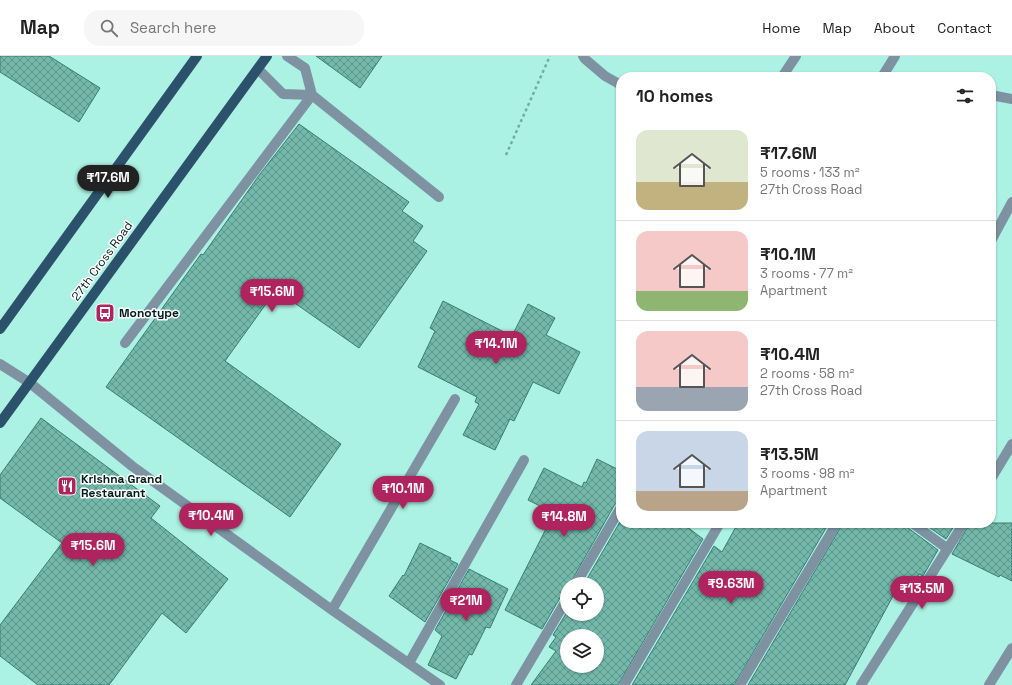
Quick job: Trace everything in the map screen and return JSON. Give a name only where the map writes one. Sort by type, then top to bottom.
[{"type":"main road","points":[[0,329],[197,56]]},
{"type":"main road","name":"27th Cross Road","points":[[0,423],[30,384],[267,56]]},
{"type":"street","points":[[288,56],[305,68],[312,95],[439,198]]},
{"type":"street","points":[[583,56],[605,76],[616,82]]},
{"type":"street","points":[[785,72],[796,56]]},
{"type":"street","points":[[885,72],[894,56]]},
{"type":"street","points":[[258,68],[283,94],[312,95]]},
{"type":"street","points":[[125,343],[312,95]]},
{"type":"street","points":[[996,96],[1012,99]]},
{"type":"street","points":[[996,232],[1012,202]]},
{"type":"street","points":[[0,364],[30,384],[132,466],[332,610],[440,685]]},
{"type":"street","points":[[332,610],[456,399]]},
{"type":"street","points":[[996,471],[1012,444]]},
{"type":"street","points":[[409,663],[524,460]]},
{"type":"street","points":[[580,577],[616,516]]},
{"type":"street","points":[[624,685],[717,528]]},
{"type":"street","points":[[740,685],[834,528]]},
{"type":"street","points":[[919,528],[948,549]]},
{"type":"street","points":[[861,685],[961,528]]},
{"type":"street","points":[[516,685],[560,611]]},
{"type":"street","points":[[989,685],[1012,648]]},
{"type":"path","points":[[506,155],[550,56]]},
{"type":"building","points":[[0,56],[49,56],[100,88],[79,122],[0,72]]},
{"type":"building","points":[[316,56],[382,56],[360,88]]},
{"type":"building","points":[[299,124],[409,202],[402,211],[423,226],[413,241],[427,251],[359,348],[276,290],[225,361],[341,444],[290,517],[106,387],[201,254],[203,255],[260,174]]},
{"type":"building","points":[[443,301],[512,336],[528,304],[555,318],[546,335],[580,352],[559,394],[533,382],[514,421],[510,419],[495,450],[463,435],[479,404],[475,402],[477,397],[418,367],[435,331],[430,328]]},
{"type":"building","points":[[41,418],[160,506],[151,518],[228,579],[186,633],[162,613],[109,685],[38,685],[0,656],[0,625],[62,543],[0,498],[0,475]]},
{"type":"building","points":[[597,459],[616,468],[616,504],[574,577],[560,577],[560,598],[542,629],[505,610],[554,513],[528,500],[544,468],[582,487],[584,482],[586,483]]},
{"type":"building","points":[[996,523],[1012,523],[1012,581],[1000,575],[999,577],[952,554],[967,528],[996,528]]},
{"type":"building","points":[[616,528],[689,528],[703,539],[618,685],[531,685],[556,651],[549,647],[556,637],[553,635],[562,621],[604,621],[604,577],[588,577]]},
{"type":"building","points":[[735,528],[826,528],[734,685],[632,685],[714,546],[722,552]]},
{"type":"building","points":[[840,528],[908,528],[938,550],[923,576],[919,574],[903,602],[893,596],[845,685],[748,685]]},
{"type":"building","points":[[930,528],[953,528],[946,539]]},
{"type":"building","points":[[420,543],[451,558],[450,560],[458,564],[425,622],[389,596],[403,575],[404,576]]},
{"type":"building","points":[[469,569],[508,589],[490,628],[486,627],[472,655],[469,654],[456,679],[428,665],[442,636],[435,630]]},
{"type":"place","name":"Monotype","points":[[105,313]]},
{"type":"place","name":"Krishna Grand Restaurant","points":[[67,486]]}]
